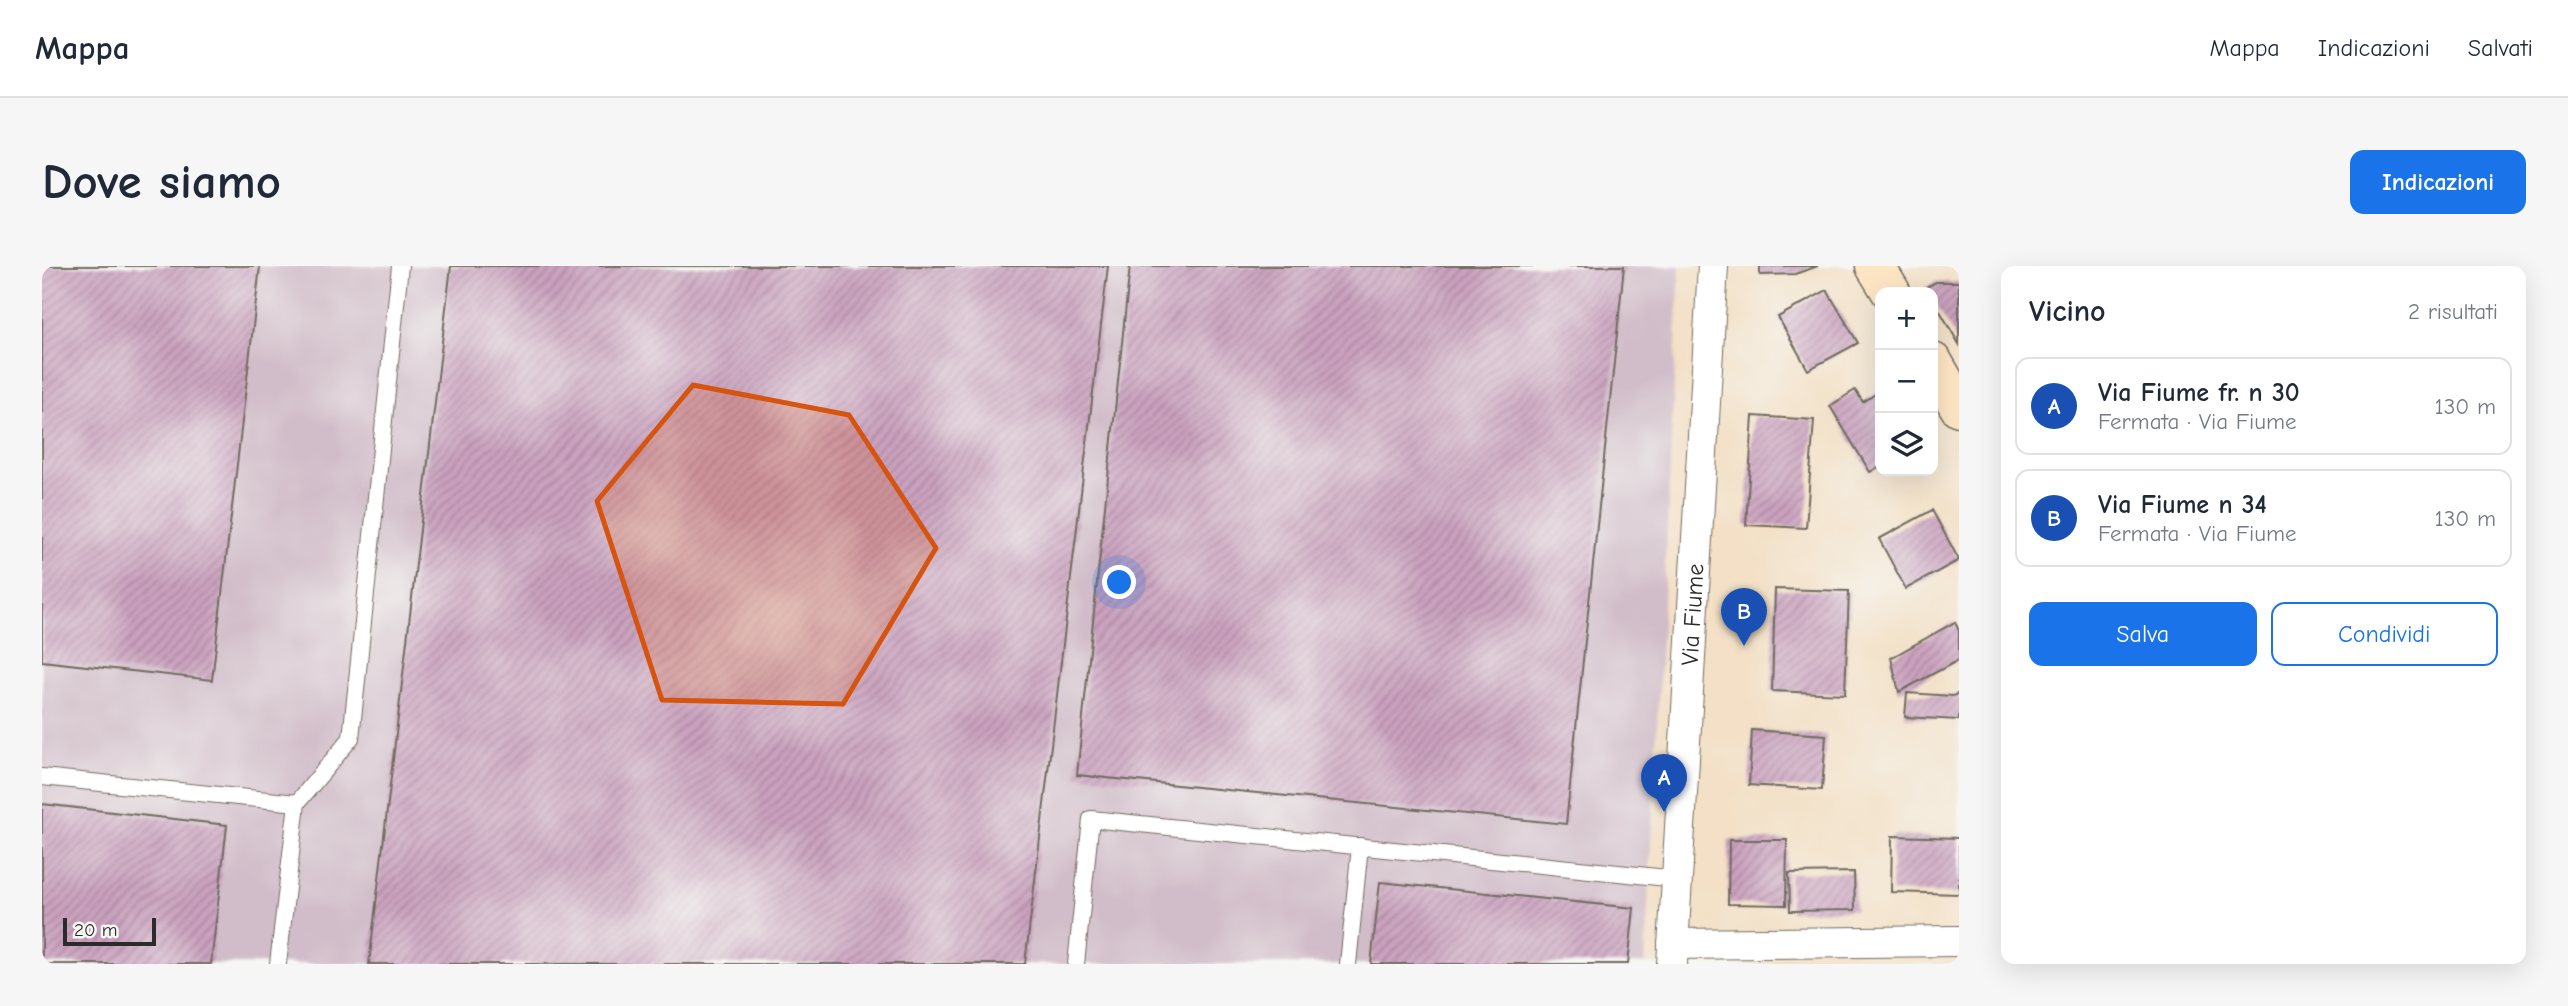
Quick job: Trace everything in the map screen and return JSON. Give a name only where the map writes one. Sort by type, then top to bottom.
[{"type":"street","name":"Via Fiume","points":[[1672,954],[1713,266]]},
{"type":"street","points":[[1875,266],[1888,287]]},
{"type":"street","points":[[1938,371],[1959,407]]},
{"type":"street","points":[[1672,954],[1959,940]]},
{"type":"lane","points":[[278,964],[297,803],[351,737],[400,266]]},
{"type":"lane","points":[[42,777],[297,803]]},
{"type":"lane","points":[[1076,964],[1091,819],[1677,879]]},
{"type":"lane","points":[[1348,964],[1360,846]]},
{"type":"highlighted area","points":[[693,385],[849,415],[936,548],[843,704],[662,700],[597,501]]},
{"type":"shaded area","points":[[42,266],[1680,266],[1645,964],[42,964]]},
{"type":"building","points":[[42,266],[260,266],[212,680],[42,661]]},
{"type":"building","points":[[451,266],[1108,266],[1025,964],[369,964]]},
{"type":"building","points":[[1130,266],[1624,266],[1566,824],[1077,775]]},
{"type":"building","points":[[1760,266],[1818,266],[1795,274],[1760,275]]},
{"type":"building","points":[[1936,282],[1959,282],[1959,344],[1938,308],[1938,287],[1926,287]]},
{"type":"building","points":[[1827,290],[1858,343],[1808,370],[1778,317]]},
{"type":"building","points":[[1855,390],[1863,402],[1875,394],[1875,469],[1870,472],[1830,406]]},
{"type":"building","points":[[1753,416],[1814,420],[1806,528],[1746,525]]},
{"type":"building","points":[[1932,510],[1959,560],[1906,589],[1879,539]]},
{"type":"building","points":[[1775,589],[1849,591],[1845,694],[1772,691]]},
{"type":"building","points":[[1955,622],[1959,631],[1959,660],[1899,692],[1891,658]]},
{"type":"building","points":[[1907,693],[1953,696],[1959,693],[1959,720],[1905,717]]},
{"type":"building","points":[[1752,730],[1826,735],[1822,790],[1749,785]]},
{"type":"building","points":[[42,804],[227,825],[211,964],[42,964]]},
{"type":"building","points":[[1892,836],[1959,838],[1959,894],[1891,892]]},
{"type":"building","points":[[1729,840],[1787,840],[1786,905],[1728,904]]},
{"type":"building","points":[[1854,872],[1855,910],[1790,911],[1789,873]]},
{"type":"building","points":[[1380,882],[1634,908],[1628,964],[1371,964]]},
{"type":"place","name":"Via Fiume n 34","points":[[1744,646]]},
{"type":"place","name":"Via Fiume fr. n 30","points":[[1664,812]]}]
